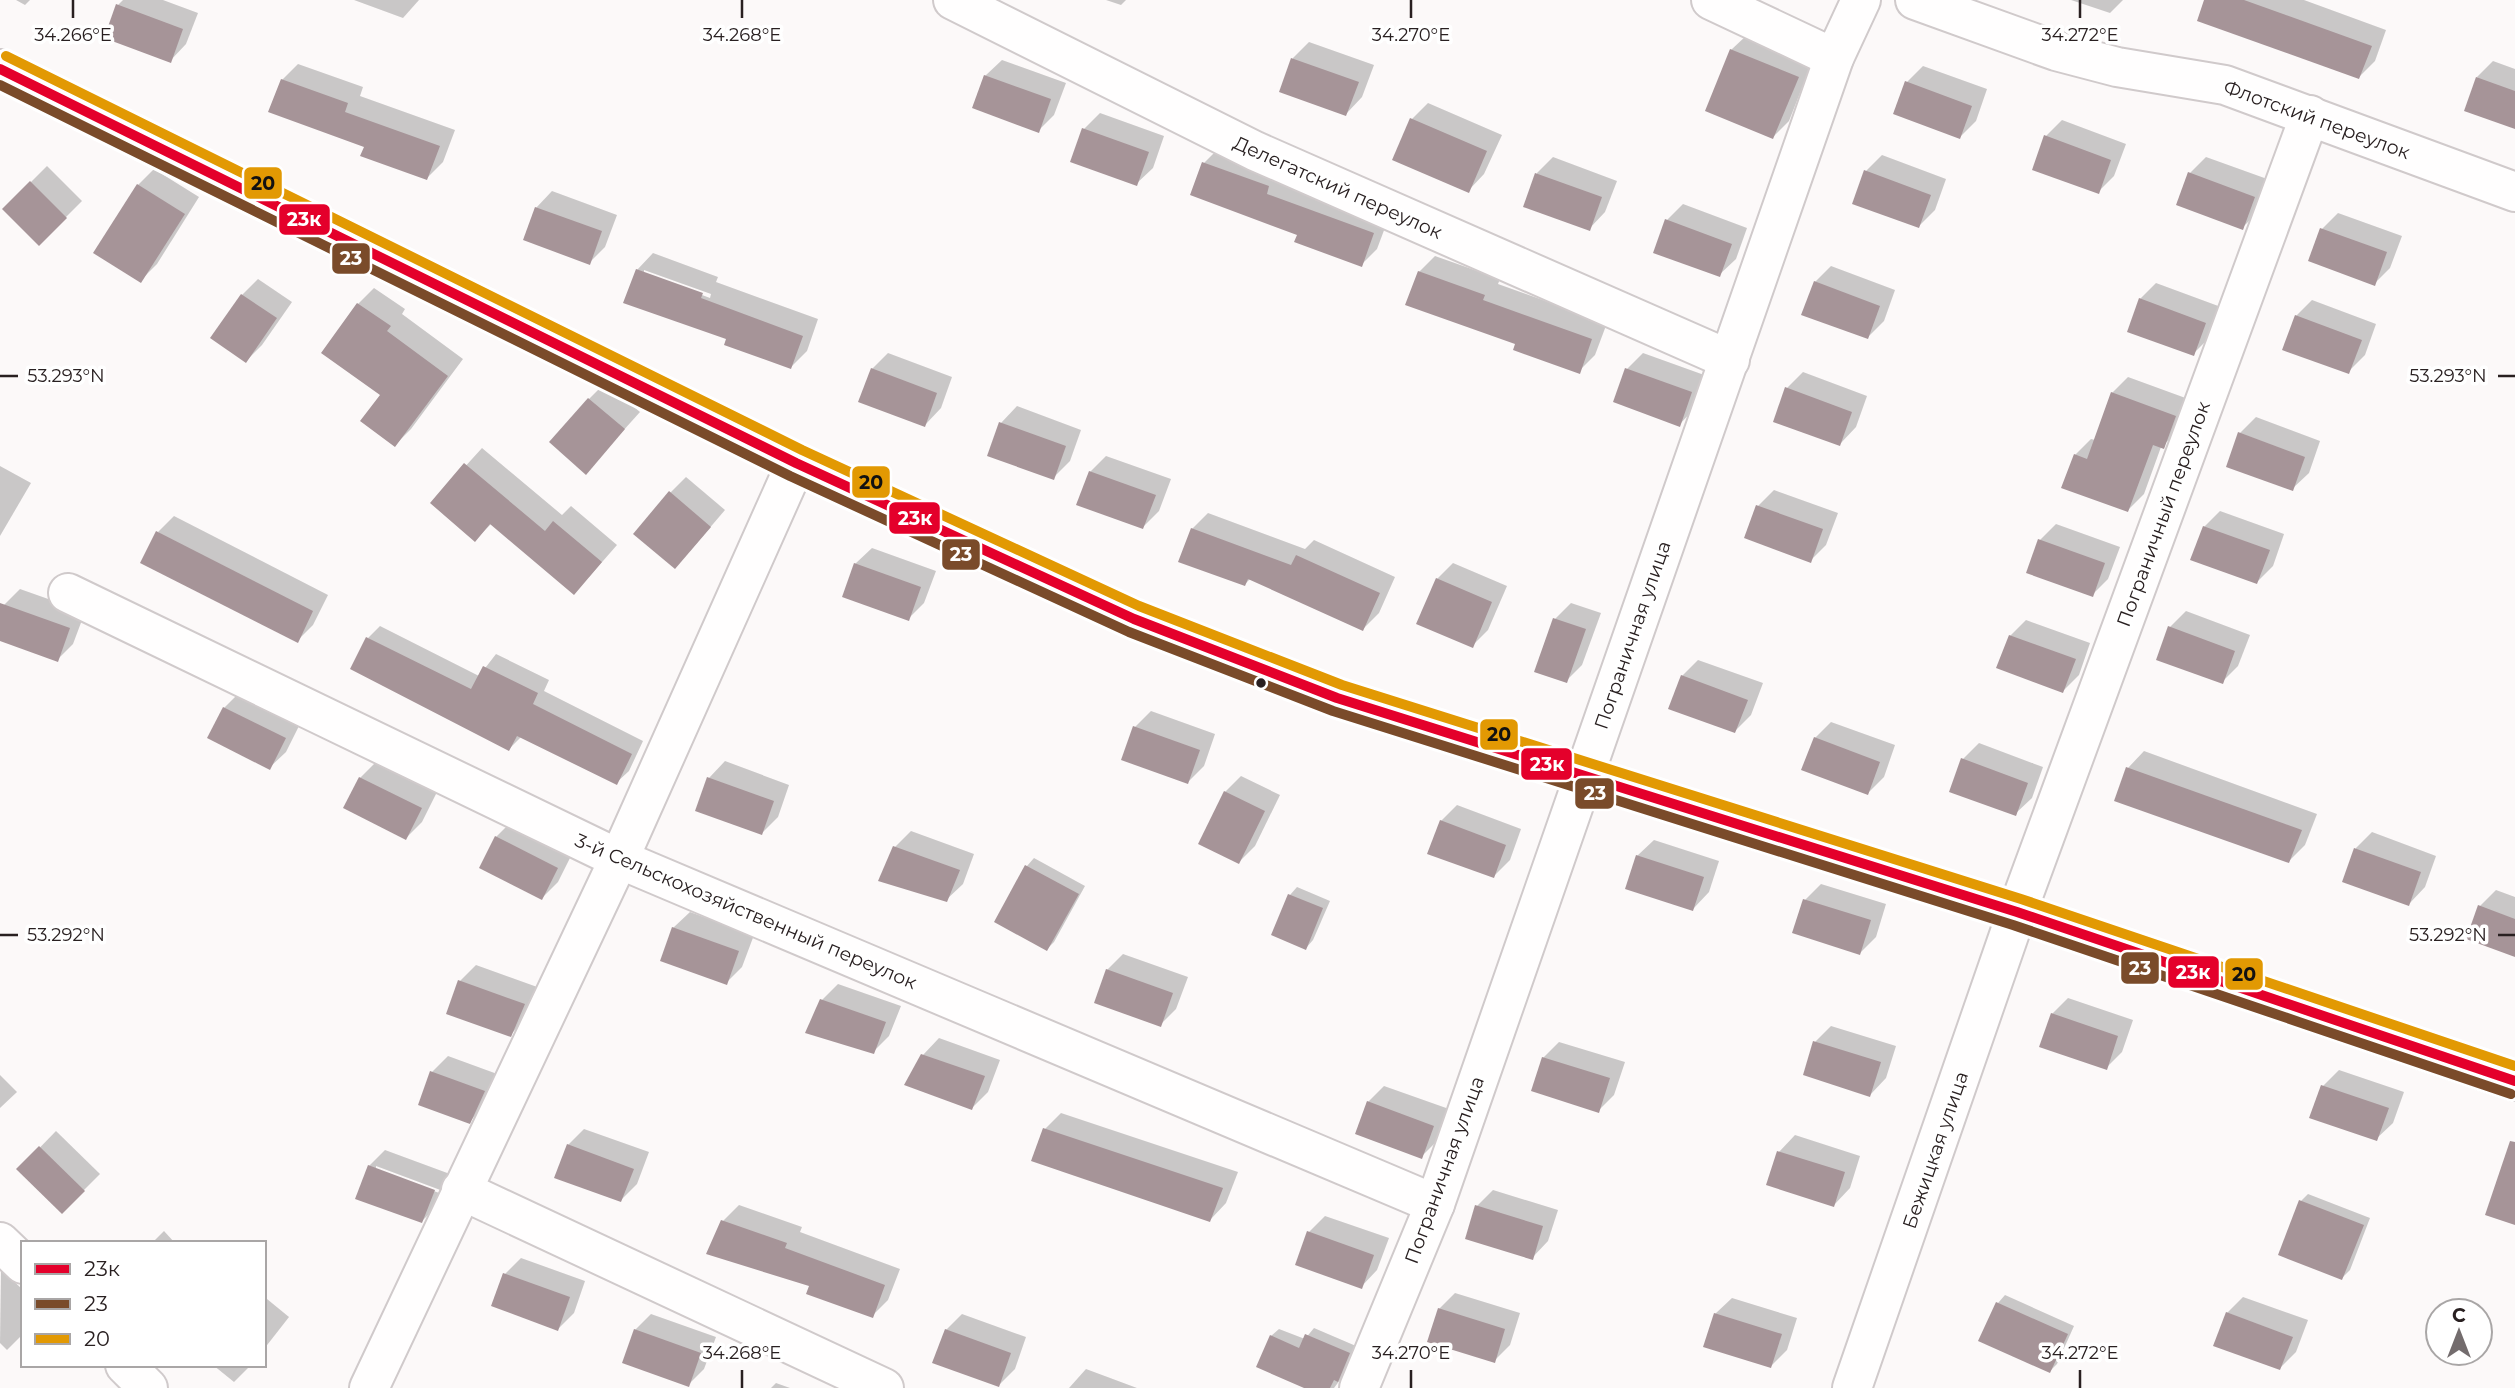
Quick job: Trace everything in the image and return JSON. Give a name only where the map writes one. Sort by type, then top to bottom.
[{"type":"street","name":"Делегатский переулок","points":[[953,0],[1255,151],[1730,360]]},
{"type":"street","points":[[1711,0],[1834,58]]},
{"type":"street","name":"Пограничная улица","points":[[1359,1388],[1435,1204],[1834,58],[1861,0]]},
{"type":"street","name":"Флотский переулок","points":[[1915,0],[2056,51],[2117,67],[2225,85],[2515,191]]},
{"type":"street","points":[[0,69],[796,463],[1133,619],[1337,698],[2017,912],[2515,1081]]},
{"type":"street","name":"Пограничный переулок","points":[[2017,912],[2310,115]]},
{"type":"street","points":[[369,1388],[619,859],[796,463]]},
{"type":"street","name":"3-й Сельскохозяйственный переулок","points":[[68,593],[619,859],[1435,1204]]},
{"type":"street","name":"Бежицкая улица","points":[[1852,1388],[2017,912]]},
{"type":"street","points":[[461,1190],[884,1388]]},
{"type":"street","points":[[0,1242],[21,1262]]},
{"type":"street","points":[[127,1367],[148,1388]]},
{"type":"building","points":[[2204,0],[2244,0],[2372,46],[2359,79],[2197,21]]},
{"type":"building","points":[[116,4],[183,29],[171,63],[104,38]]},
{"type":"building","points":[[1730,49],[1799,77],[1773,139],[1705,111]]},
{"type":"building","points":[[1291,58],[1359,82],[1346,116],[1279,92]]},
{"type":"building","points":[[984,75],[1051,99],[1039,133],[972,108]]},
{"type":"building","points":[[2476,77],[2515,91],[2515,129],[2464,111]]},
{"type":"building","points":[[281,79],[348,103],[345,112],[440,146],[427,180],[360,156],[364,147],[268,112]]},
{"type":"building","points":[[1905,81],[1972,106],[1960,139],[1893,114]]},
{"type":"building","points":[[1410,118],[1487,151],[1469,193],[1392,160]]},
{"type":"building","points":[[1082,128],[1149,152],[1137,186],[1070,162]]},
{"type":"building","points":[[2044,135],[2111,160],[2099,194],[2032,170]]},
{"type":"building","points":[[1202,162],[1269,186],[1267,194],[1374,233],[1362,267],[1294,242],[1297,235],[1190,195]]},
{"type":"building","points":[[1864,170],[1931,195],[1919,228],[1852,204]]},
{"type":"building","points":[[2188,172],[2255,197],[2243,230],[2176,205]]},
{"type":"building","points":[[1535,173],[1602,197],[1590,231],[1523,207]]},
{"type":"building","points":[[30,181],[67,218],[39,246],[2,209]]},
{"type":"building","points":[[137,184],[185,214],[141,283],[93,253]]},
{"type":"building","points":[[535,207],[602,231],[590,265],[523,240]]},
{"type":"building","points":[[1665,219],[1732,244],[1720,277],[1653,253]]},
{"type":"building","points":[[2320,228],[2387,252],[2375,286],[2308,261]]},
{"type":"building","points":[[636,269],[703,293],[701,298],[803,336],[791,369],[724,345],[726,339],[623,303]]},
{"type":"building","points":[[1418,271],[1485,295],[1483,300],[1592,339],[1580,374],[1513,350],[1515,344],[1405,305]]},
{"type":"building","points":[[1814,281],[1880,306],[1868,339],[1801,315]]},
{"type":"building","points":[[241,294],[277,318],[246,363],[210,338]]},
{"type":"building","points":[[2139,298],[2206,323],[2194,356],[2127,332]]},
{"type":"building","points":[[357,303],[391,326],[387,331],[448,376],[395,447],[360,421],[380,395],[321,353]]},
{"type":"building","points":[[2295,315],[2362,340],[2349,374],[2282,350]]},
{"type":"building","points":[[871,368],[937,393],[925,427],[858,402]]},
{"type":"building","points":[[1625,368],[1692,392],[1680,427],[1613,402]]},
{"type":"building","points":[[1785,387],[1852,412],[1840,446],[1773,422]]},
{"type":"building","points":[[2111,392],[2176,416],[2164,449],[2153,445],[2128,512],[2061,488],[2074,454],[2087,459]]},
{"type":"building","points":[[588,398],[625,429],[586,475],[549,442]]},
{"type":"building","points":[[999,422],[1066,446],[1054,480],[987,456]]},
{"type":"building","points":[[2238,432],[2305,457],[2293,491],[2226,467]]},
{"type":"building","points":[[464,463],[545,531],[553,521],[602,562],[574,595],[490,524],[475,542],[430,503]]},
{"type":"building","points":[[1089,471],[1156,495],[1143,529],[1076,505]]},
{"type":"building","points":[[669,491],[711,527],[675,569],[633,534]]},
{"type":"building","points":[[1756,505],[1823,529],[1811,563],[1744,538]]},
{"type":"building","points":[[2203,526],[2270,550],[2257,584],[2190,560]]},
{"type":"building","points":[[1191,528],[1291,565],[1296,555],[1380,593],[1363,631],[1248,579],[1245,586],[1178,562]]},
{"type":"building","points":[[156,531],[313,611],[298,643],[140,563]]},
{"type":"building","points":[[2038,539],[2105,563],[2093,597],[2026,573]]},
{"type":"building","points":[[854,563],[921,587],[909,621],[842,597]]},
{"type":"building","points":[[1436,578],[1492,602],[1473,648],[1416,624]]},
{"type":"building","points":[[0,603],[70,628],[58,662],[0,641]]},
{"type":"building","points":[[1553,618],[1586,629],[1567,683],[1534,672]]},
{"type":"building","points":[[2168,626],[2235,651],[2223,684],[2156,660]]},
{"type":"building","points":[[2009,635],[2076,659],[2063,693],[1996,668]]},
{"type":"building","points":[[366,637],[471,689],[483,666],[538,693],[533,704],[632,754],[617,785],[517,736],[509,751],[350,669]]},
{"type":"building","points":[[1681,675],[1748,700],[1735,733],[1668,709]]},
{"type":"building","points":[[223,707],[286,738],[270,770],[207,738]]},
{"type":"building","points":[[1133,726],[1200,750],[1188,784],[1121,760]]},
{"type":"building","points":[[1814,737],[1880,762],[1868,795],[1801,770]]},
{"type":"building","points":[[1961,758],[2028,783],[2016,816],[1949,792]]},
{"type":"building","points":[[2126,767],[2302,830],[2289,863],[2114,801]]},
{"type":"building","points":[[359,777],[422,808],[406,840],[343,808]]},
{"type":"building","points":[[707,777],[774,801],[762,835],[695,811]]},
{"type":"building","points":[[1224,791],[1265,811],[1239,864],[1198,844]]},
{"type":"building","points":[[1440,820],[1506,845],[1494,878],[1427,854]]},
{"type":"building","points":[[495,836],[558,868],[542,900],[479,868]]},
{"type":"building","points":[[893,846],[960,870],[947,902],[878,881]]},
{"type":"building","points":[[2354,848],[2421,872],[2409,906],[2342,882]]},
{"type":"building","points":[[1636,855],[1704,877],[1693,911],[1625,889]]},
{"type":"building","points":[[1025,865],[1079,894],[1047,951],[994,922]]},
{"type":"building","points":[[1288,894],[1323,908],[1306,950],[1271,935]]},
{"type":"building","points":[[1803,899],[1871,920],[1860,955],[1792,933]]},
{"type":"building","points":[[2478,905],[2515,919],[2515,957],[2466,939]]},
{"type":"building","points":[[672,927],[739,951],[727,985],[660,961]]},
{"type":"building","points":[[1106,969],[1173,993],[1161,1027],[1094,1003]]},
{"type":"building","points":[[458,980],[525,1004],[511,1037],[446,1014]]},
{"type":"building","points":[[820,999],[886,1022],[874,1054],[805,1033]]},
{"type":"building","points":[[2051,1013],[2118,1036],[2107,1070],[2039,1047]]},
{"type":"building","points":[[1813,1041],[1881,1062],[1870,1097],[1803,1075]]},
{"type":"building","points":[[921,1054],[985,1076],[972,1110],[904,1085]]},
{"type":"building","points":[[1542,1057],[1610,1078],[1599,1113],[1531,1091]]},
{"type":"building","points":[[430,1071],[485,1091],[470,1124],[418,1105]]},
{"type":"building","points":[[2321,1085],[2389,1108],[2377,1141],[2309,1118]]},
{"type":"building","points":[[1367,1101],[1434,1126],[1422,1159],[1355,1134]]},
{"type":"building","points":[[1043,1128],[1223,1188],[1210,1222],[1031,1161]]},
{"type":"building","points":[[2510,1141],[2515,1142],[2515,1225],[2485,1215]]},
{"type":"building","points":[[567,1144],[634,1169],[621,1202],[554,1178]]},
{"type":"building","points":[[39,1146],[85,1191],[62,1214],[16,1169]]},
{"type":"building","points":[[1777,1151],[1845,1172],[1834,1207],[1766,1185]]},
{"type":"building","points":[[368,1165],[435,1190],[422,1223],[355,1199]]},
{"type":"building","points":[[2299,1200],[2364,1225],[2342,1280],[2278,1255]]},
{"type":"building","points":[[1475,1205],[1543,1226],[1533,1260],[1465,1239]]},
{"type":"building","points":[[721,1220],[787,1243],[785,1248],[885,1285],[873,1318],[806,1294],[809,1286],[706,1254]]},
{"type":"building","points":[[1307,1231],[1374,1255],[1362,1289],[1295,1265]]},
{"type":"building","points":[[503,1273],[570,1297],[558,1331],[491,1306]]},
{"type":"building","points":[[1996,1302],[2068,1334],[2050,1373],[1978,1341]]},
{"type":"building","points":[[1438,1308],[1505,1329],[1495,1363],[1427,1342]]},
{"type":"building","points":[[2226,1312],[2293,1337],[2280,1370],[2213,1346]]},
{"type":"building","points":[[1714,1313],[1782,1334],[1771,1368],[1703,1347]]},
{"type":"building","points":[[634,1329],[701,1353],[689,1387],[622,1363]]},
{"type":"building","points":[[945,1329],[1011,1353],[999,1387],[932,1363]]},
{"type":"building","points":[[1305,1334],[1350,1353],[1338,1382],[1334,1380],[1330,1388],[1304,1388],[1256,1367],[1270,1335],[1299,1348]]},
{"type":"transit line","name":"20","points":[[6,56],[802,450],[1139,606],[1342,685],[2021,899],[2515,1066]]},
{"type":"transit line","name":"23к","points":[[0,69],[796,463],[1134,619],[1337,698],[2017,912],[2515,1081]]},
{"type":"transit line","name":"23","points":[[0,85],[790,476],[1129,632],[1333,711],[2013,925],[2511,1094]]}]
